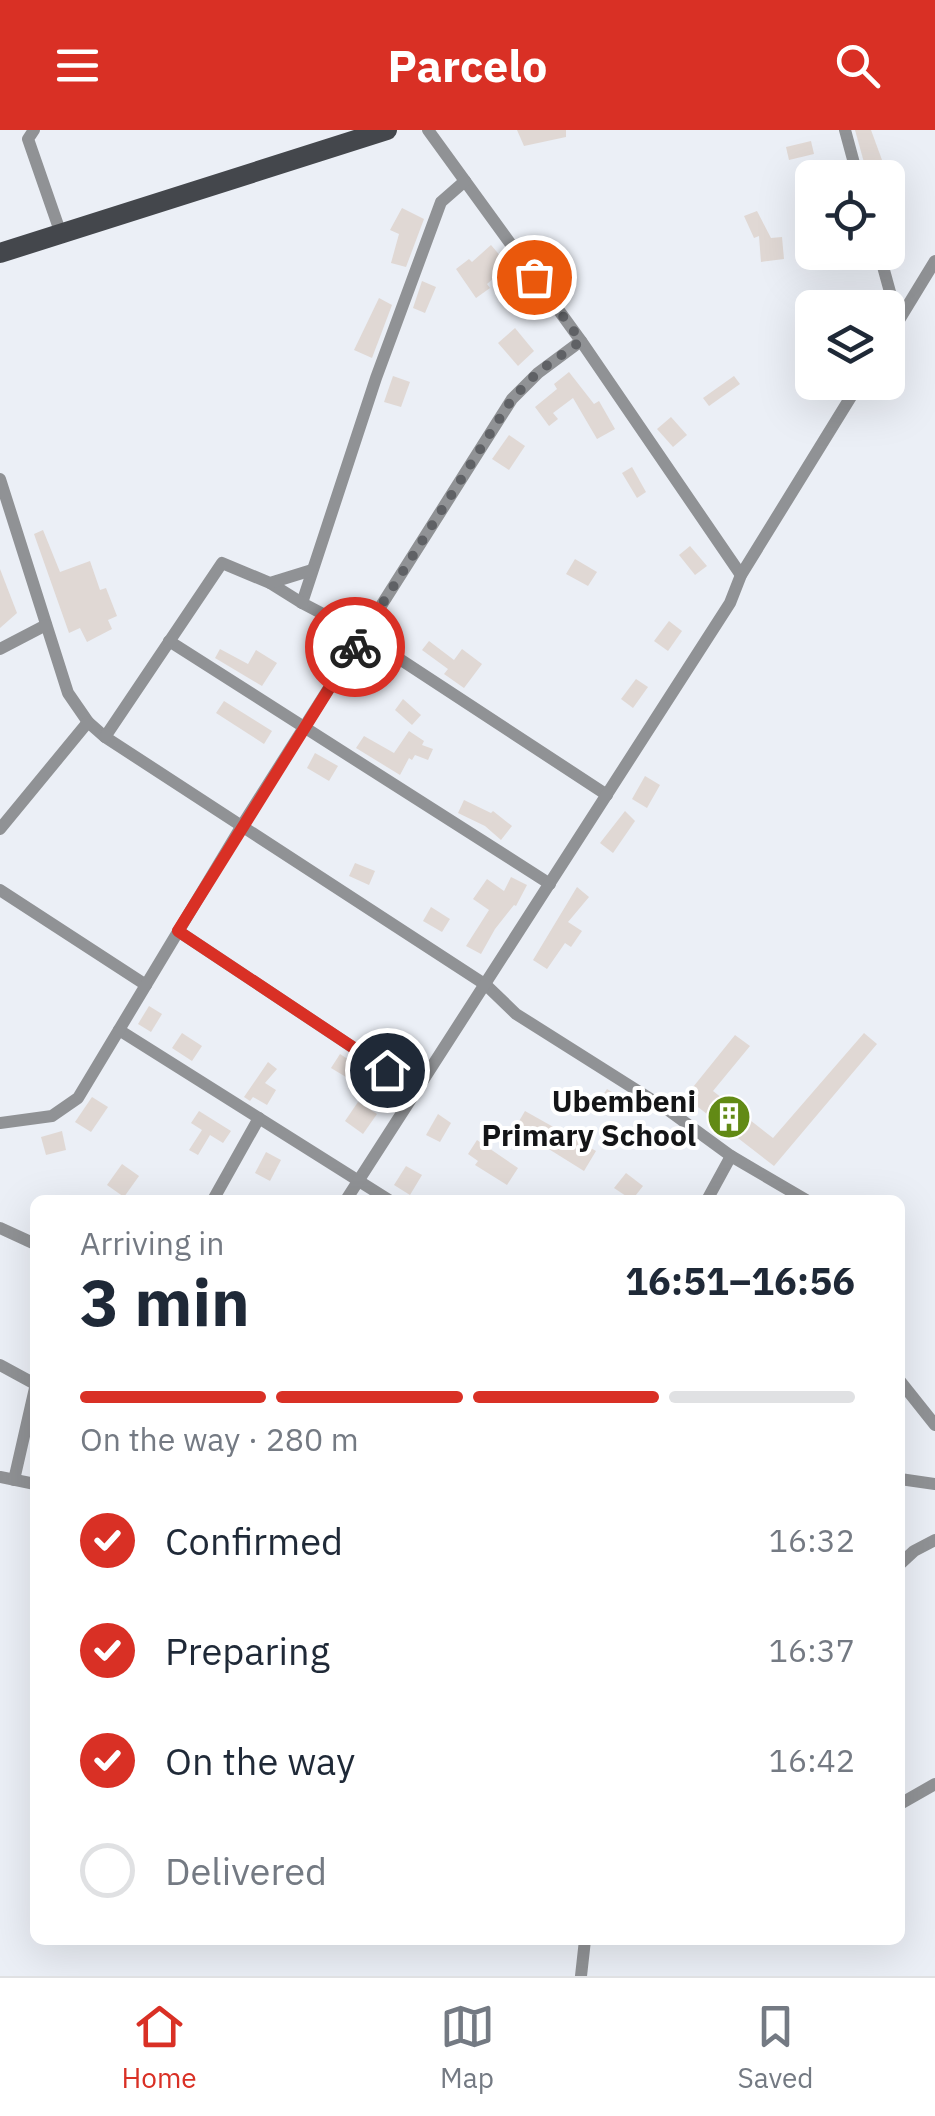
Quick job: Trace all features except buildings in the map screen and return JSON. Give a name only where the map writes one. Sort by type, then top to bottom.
[{"type":"main road","points":[[0,253],[387,130]]},
{"type":"street","points":[[34,130],[28,139],[61,234]]},
{"type":"street","points":[[428,130],[581,341],[741,575]]},
{"type":"street","points":[[844,130],[853,160]]},
{"type":"street","points":[[302,603],[376,378],[441,202],[465,180]]},
{"type":"street","points":[[905,310],[935,261]]},
{"type":"street","points":[[0,1123],[52,1116],[78,1098],[241,826],[512,399],[538,372],[581,341]]},
{"type":"street","points":[[349,1195],[730,603],[741,575],[849,400]]},
{"type":"street","points":[[0,479],[68,693],[104,738],[486,985],[516,1014],[668,1110],[731,1156],[797,1195]]},
{"type":"street","points":[[104,738],[222,563],[270,584],[363,635],[606,795]]},
{"type":"street","points":[[270,584],[312,570]]},
{"type":"street","points":[[0,649],[46,625]]},
{"type":"street","points":[[169,641],[550,884]]},
{"type":"street","points":[[0,829],[88,722]]},
{"type":"street","points":[[0,890],[146,985]]},
{"type":"street","points":[[178,931],[417,1090]]},
{"type":"street","points":[[119,1030],[381,1195]]},
{"type":"street","points":[[216,1195],[258,1118]]},
{"type":"street","points":[[710,1195],[731,1156]]},
{"type":"street","points":[[0,1228],[30,1242]]},
{"type":"street","points":[[0,1365],[30,1383]]},
{"type":"street","points":[[905,1387],[935,1425]]},
{"type":"street","points":[[7,1478],[30,1402]]},
{"type":"street","points":[[905,1480],[935,1484]]},
{"type":"street","points":[[905,1559],[935,1540]]},
{"type":"street","points":[[905,1801],[935,1784]]},
{"type":"street","points":[[580,1976],[584,1945]]},
{"type":"way so far","points":[[355,647],[512,399],[538,372],[581,341],[534,277]]},
{"type":"place","name":"Ubembeni Primary School","points":[[729,1117]]},
{"type":"route","points":[[355,647],[178,931],[387,1070]]}]
